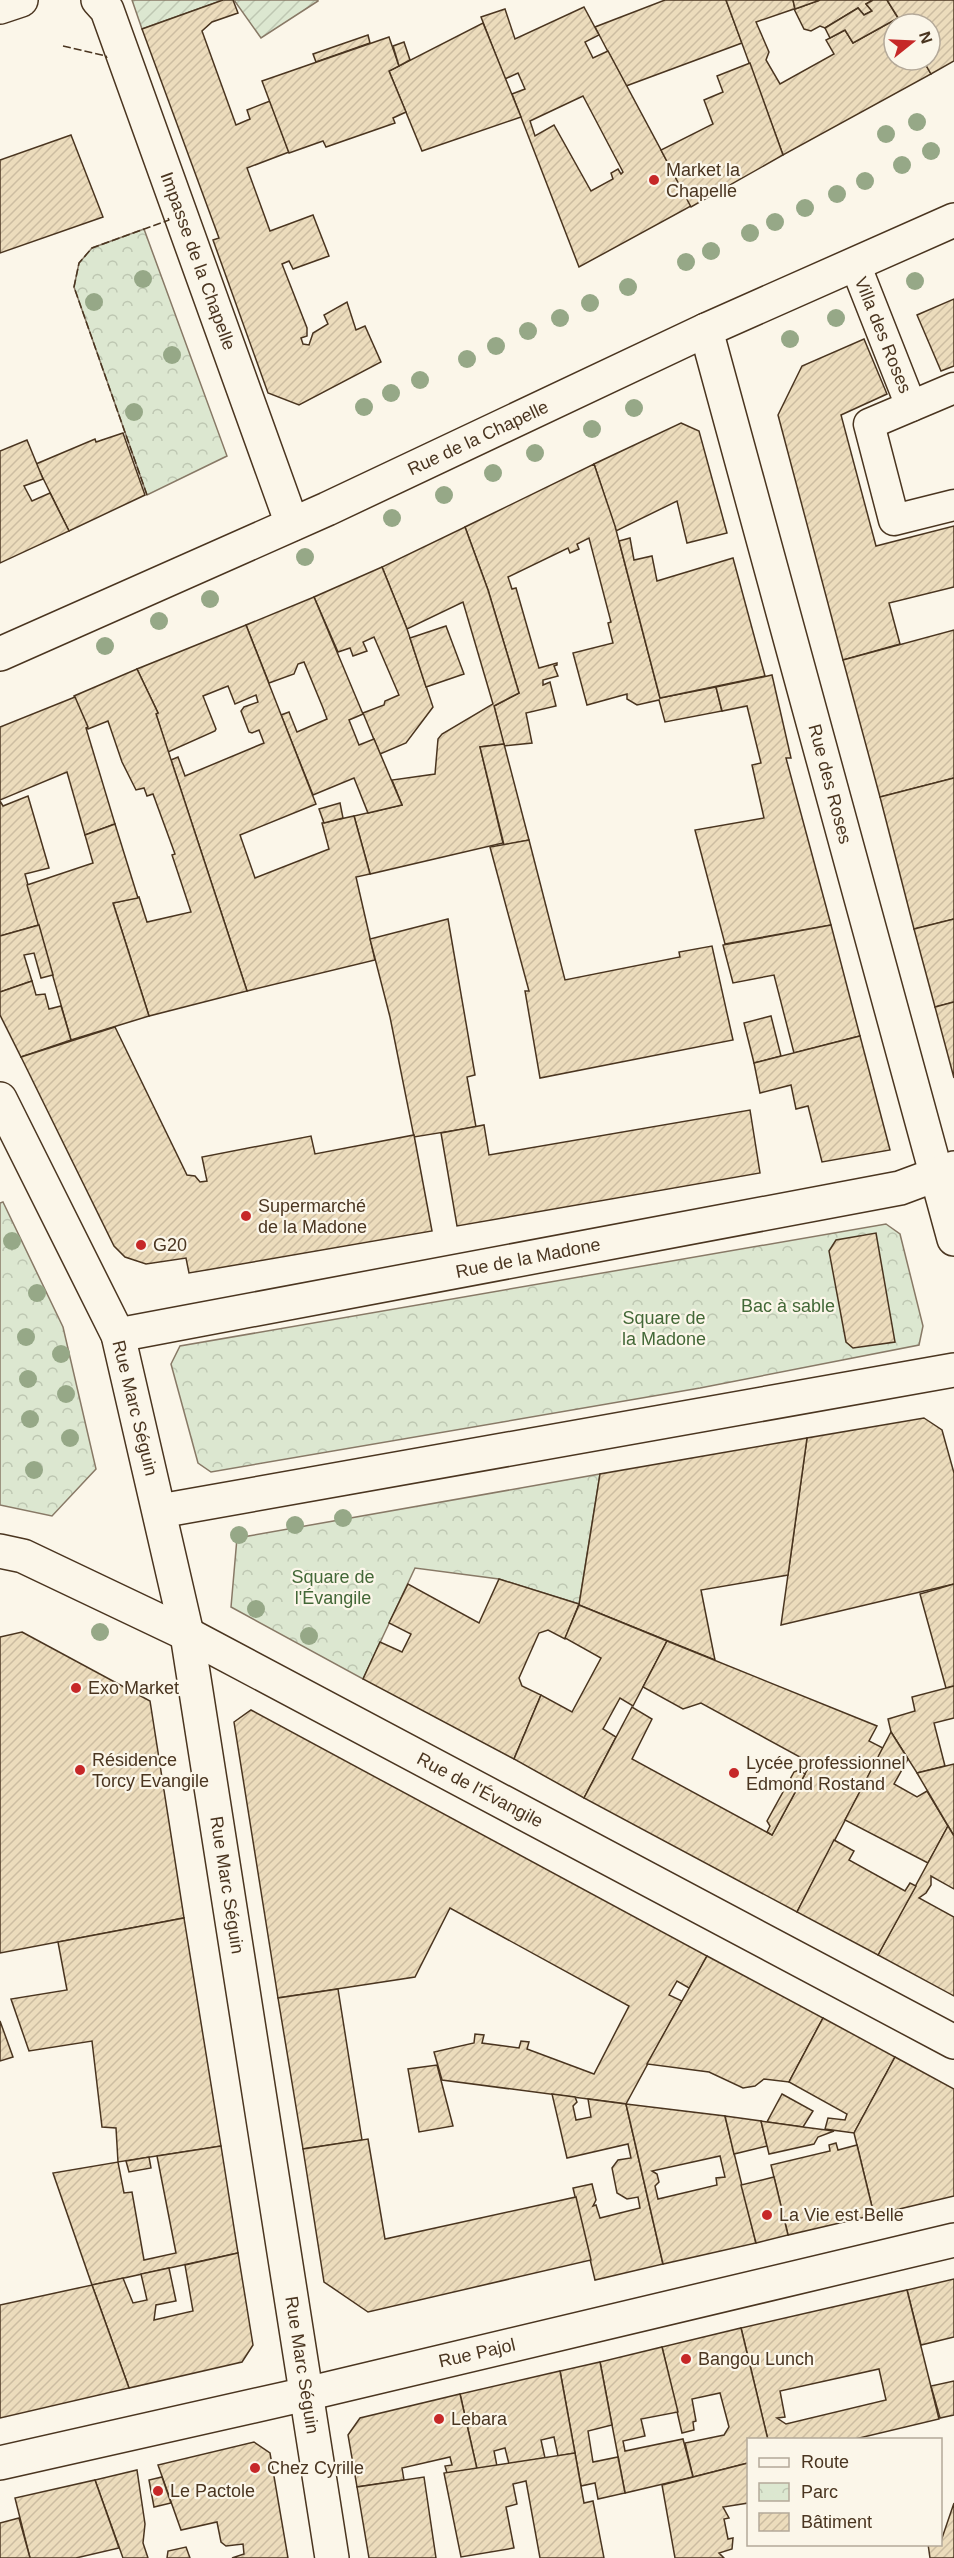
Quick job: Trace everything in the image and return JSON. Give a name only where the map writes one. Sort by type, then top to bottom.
[{"type":"street","points":[[0,7],[21,0]]},
{"type":"street","name":"Impasse de la Chapelle","points":[[98,0],[107,10],[292,524]]},
{"type":"street","name":"Rue de la Chapelle","points":[[0,654],[292,524],[706,330],[954,220]]},
{"type":"street","name":"Villa des Roses","points":[[855,264],[911,406]]},
{"type":"street","name":"Rue des Roses","points":[[706,330],[946,1172],[954,1239]]},
{"type":"street","name":"Villa des Roses","points":[[954,388],[869,424],[894,520],[954,505]]},
{"type":"street","name":"Rue Marc Séguin","points":[[0,1099],[118,1335],[160,1511],[187,1634],[332,2558]]},
{"type":"street","name":"Rue de la Madone","points":[[118,1335],[900,1188],[946,1172]]},
{"type":"street","points":[[160,1511],[954,1370]]},
{"type":"street","name":"Rue de l'Évangile","points":[[0,1551],[23,1556],[187,1634],[954,2042]]},
{"type":"street","name":"Rue Pajol","points":[[0,2463],[306,2394],[954,2240]]},
{"type":"green space","points":[[132,0],[223,0],[142,29]]},
{"type":"green space","points":[[234,0],[318,0],[318,1],[261,38]]},
{"type":"green space","points":[[144,229],[227,456],[147,495],[74,287],[79,263],[92,248]]},
{"type":"green space","points":[[3,1202],[63,1327],[96,1469],[52,1516],[0,1505],[0,1203]]},
{"type":"green space","name":"Square de la Madone","points":[[886,1224],[900,1234],[923,1326],[919,1345],[700,1388],[211,1472],[198,1463],[171,1364],[180,1346]]},
{"type":"green space","name":"Square de l'Évangile","points":[[600,1474],[579,1604],[499,1579],[415,1568],[363,1679],[231,1607],[237,1538]]},
{"type":"building","points":[[223,0],[233,0],[238,13],[212,22],[202,31],[236,125],[250,119],[247,110],[270,101],[289,152],[247,168],[270,231],[313,215],[329,256],[293,269],[289,261],[282,264],[307,328],[307,336],[301,338],[303,344],[309,345],[313,333],[328,324],[324,315],[347,302],[356,330],[365,326],[381,362],[299,405],[268,393],[213,240],[219,238],[142,29]]},
{"type":"building","points":[[665,0],[726,0],[742,43],[626,86],[595,27]]},
{"type":"building","points":[[726,0],[793,0],[795,9],[820,0],[873,0],[866,4],[872,11],[864,15],[858,8],[825,28],[820,26],[811,31],[804,29],[794,9],[756,22],[769,52],[766,60],[780,84],[834,54],[826,40],[845,30],[853,43],[882,27],[882,72],[930,72],[931,74],[783,155]]},
{"type":"building","points":[[793,0],[820,0],[795,9]]},
{"type":"building","points":[[873,0],[887,0],[894,12],[882,12],[882,27],[853,43],[845,30],[830,38],[825,28],[858,8],[864,15],[872,11],[866,4]]},
{"type":"building","points":[[887,0],[954,0],[954,61],[942,68],[942,12],[894,12]]},
{"type":"building","points":[[584,7],[599,35],[585,42],[593,58],[608,51],[691,206],[579,267],[512,94],[525,89],[518,73],[505,79],[481,17],[505,9],[515,39]],"holes":[[[583,96],[623,172],[621,174],[618,169],[611,173],[613,179],[591,191],[554,125],[535,136],[530,121]]]},
{"type":"building","points":[[483,23],[521,117],[422,151],[389,71]]},
{"type":"building","points":[[368,35],[370,43],[316,62],[313,54]]},
{"type":"building","points":[[389,37],[399,66],[389,71],[406,112],[393,118],[395,123],[326,147],[323,141],[289,153],[262,81]]},
{"type":"building","points":[[404,42],[410,60],[399,66],[393,46]]},
{"type":"building","points":[[750,63],[783,155],[691,207],[661,150],[713,124],[704,100],[723,92],[717,76]]},
{"type":"building","points":[[71,135],[103,217],[0,253],[0,160]]},
{"type":"building","points":[[954,299],[954,366],[941,371],[917,315]]},
{"type":"building","points":[[864,339],[887,394],[841,415],[876,546],[954,526],[954,587],[889,603],[900,644],[843,660],[778,415],[802,366]]},
{"type":"building","points":[[681,423],[699,431],[727,533],[687,543],[677,501],[616,531],[594,464]]},
{"type":"building","points":[[123,433],[145,495],[69,531],[36,464],[95,439],[96,442]]},
{"type":"building","points":[[27,440],[43,479],[24,486],[32,501],[50,493],[69,531],[0,563],[0,451]]},
{"type":"building","points":[[594,464],[615,526],[660,698],[716,687],[722,711],[665,722],[659,700],[637,705],[627,699],[627,694],[587,705],[573,653],[613,643],[608,623],[611,622],[589,538],[577,544],[579,549],[570,553],[568,548],[508,577],[512,589],[516,588],[539,668],[557,663],[554,666],[558,676],[543,680],[543,685],[550,682],[556,706],[526,713],[532,743],[504,746],[494,706],[519,693],[488,590],[465,527]]},
{"type":"building","points":[[465,527],[488,590],[519,693],[494,706],[504,744],[480,747],[503,843],[370,874],[354,816],[402,805],[392,780],[435,774],[438,739],[442,734],[493,704],[463,602],[407,629],[382,567]]},
{"type":"building","points":[[630,538],[634,560],[652,556],[657,581],[733,558],[765,676],[660,698],[619,541]]},
{"type":"building","points":[[382,567],[407,629],[433,707],[406,743],[380,754],[363,713],[384,705],[385,701],[399,695],[374,637],[363,642],[367,651],[353,656],[350,648],[338,652],[314,597]]},
{"type":"building","points":[[314,597],[363,714],[349,720],[359,745],[374,739],[402,805],[368,813],[354,778],[313,795],[281,715],[289,712],[297,732],[327,719],[323,708],[304,662],[298,664],[294,674],[269,683],[246,625]]},
{"type":"building","points":[[246,625],[316,804],[240,835],[255,878],[329,849],[322,823],[354,816],[370,874],[356,877],[375,960],[247,991],[171,760],[178,757],[185,776],[264,743],[259,730],[249,732],[241,711],[244,707],[258,702],[256,695],[235,704],[228,686],[203,696],[215,731],[168,752],[156,714],[158,713],[137,669]]},
{"type":"building","points":[[446,626],[464,674],[426,687],[410,638]]},
{"type":"building","points":[[954,630],[954,778],[880,797],[843,660]]},
{"type":"building","points":[[137,669],[158,713],[156,714],[247,991],[149,1016],[113,903],[139,897],[147,922],[191,912],[172,855],[175,854],[153,794],[147,796],[144,788],[136,790],[122,762],[108,721],[88,729],[74,696]]},
{"type":"building","points":[[772,675],[791,758],[786,758],[831,925],[725,944],[695,830],[764,818],[752,765],[761,763],[747,706],[722,711],[716,687]]},
{"type":"building","points":[[75,697],[88,727],[86,728],[115,824],[85,835],[67,772],[0,800],[0,727]]},
{"type":"building","points":[[504,744],[529,840],[504,845],[480,747]]},
{"type":"building","points":[[954,778],[954,919],[914,929],[880,797]]},
{"type":"building","points":[[28,796],[49,868],[25,874],[39,925],[0,936],[0,801],[3,806]]},
{"type":"building","points":[[340,803],[343,818],[324,823],[319,809]]},
{"type":"building","points":[[115,824],[138,898],[113,903],[149,1016],[71,1040],[27,885],[93,863],[85,835]]},
{"type":"building","points":[[529,840],[565,980],[680,957],[679,952],[712,946],[733,1040],[540,1078],[525,991],[529,991],[490,847]]},
{"type":"building","points":[[448,919],[475,1075],[467,1077],[476,1127],[414,1137],[390,1017],[370,939]]},
{"type":"building","points":[[954,919],[954,1002],[935,1007],[914,929]]},
{"type":"building","points":[[39,925],[53,975],[41,978],[34,953],[24,955],[32,981],[0,992],[0,936]]},
{"type":"building","points":[[831,925],[860,1036],[794,1053],[774,975],[733,983],[723,945]]},
{"type":"building","points":[[32,981],[36,995],[45,994],[49,1009],[61,1006],[71,1040],[21,1057],[0,1015],[0,992]]},
{"type":"building","points":[[954,1002],[954,1078],[935,1007]]},
{"type":"building","points":[[771,1016],[781,1056],[754,1063],[744,1023]]},
{"type":"building","points":[[115,1027],[187,1175],[195,1176],[200,1182],[207,1181],[202,1157],[311,1136],[315,1154],[414,1135],[432,1231],[189,1273],[186,1258],[146,1264],[125,1257],[114,1246],[21,1057]]},
{"type":"building","points":[[860,1036],[890,1150],[822,1162],[808,1106],[796,1109],[791,1085],[760,1093],[754,1063]]},
{"type":"building","points":[[750,1110],[760,1173],[457,1226],[441,1133],[484,1125],[489,1155]]},
{"type":"building","points":[[876,1233],[895,1342],[853,1348],[846,1342],[829,1251],[836,1240]]},
{"type":"building","points":[[924,1418],[942,1430],[954,1473],[954,1584],[781,1625],[807,1438]]},
{"type":"building","points":[[807,1438],[788,1575],[701,1590],[715,1660],[579,1605],[600,1474]]},
{"type":"building","points":[[499,1579],[579,1604],[565,1639],[548,1630],[539,1633],[519,1678],[522,1686],[541,1695],[514,1759],[363,1679],[380,1642],[402,1652],[411,1634],[389,1623],[408,1584],[479,1623]]},
{"type":"building","points":[[954,1584],[954,1686],[946,1688],[920,1594]]},
{"type":"building","points":[[579,1605],[667,1641],[633,1706],[620,1698],[603,1729],[616,1737],[584,1798],[514,1759],[541,1695],[572,1712],[601,1658],[565,1638]]},
{"type":"building","name":"Résidence Torcy Evangile","points":[[22,1632],[150,1701],[184,1918],[0,1953],[0,1637]]},
{"type":"building","name":"Lycée professionnel Edmond Rostand","points":[[667,1641],[877,1726],[869,1741],[883,1748],[797,1912],[584,1798],[632,1707],[652,1719],[632,1759],[772,1835],[811,1763],[701,1703],[683,1709],[643,1687]]},
{"type":"building","points":[[954,1686],[954,1718],[934,1723],[945,1766],[917,1773],[891,1732],[888,1719],[915,1711],[912,1697]]},
{"type":"building","points":[[251,1710],[707,1956],[689,1988],[677,1981],[669,1995],[682,2001],[626,2104],[442,2080],[434,2052],[474,2043],[475,2034],[484,2035],[482,2043],[519,2048],[521,2041],[529,2042],[527,2049],[594,2074],[629,2006],[450,1908],[415,1977],[278,1998],[234,1722]]},
{"type":"building","points":[[891,1732],[908,1759],[894,1784],[917,1797],[927,1791],[948,1826],[928,1863],[845,1820]]},
{"type":"building","points":[[954,1764],[954,1836],[917,1773]]},
{"type":"building","points":[[799,1770],[805,1774],[772,1835],[767,1832],[770,1826],[767,1821],[794,1772]]},
{"type":"building","points":[[948,1826],[954,1836],[954,1889],[931,1876],[931,1885],[919,1898],[954,1917],[954,1996],[878,1955]]},
{"type":"building","points":[[834,1840],[854,1851],[849,1860],[905,1891],[910,1883],[916,1886],[878,1955],[797,1912]]},
{"type":"building","points":[[184,1918],[221,2146],[118,2162],[116,2128],[102,2127],[92,2041],[29,2051],[11,1999],[67,1990],[58,1942]]},
{"type":"building","points":[[707,1956],[823,2018],[789,2082],[764,2079],[755,2086],[743,2088],[709,2072],[647,2064]]},
{"type":"building","points":[[338,1989],[362,2140],[303,2149],[278,1998]]},
{"type":"building","points":[[823,2018],[895,2057],[854,2133],[825,2129],[828,2118],[845,2120],[847,2114],[789,2082]]},
{"type":"building","points":[[0,2021],[13,2057],[0,2061]]},
{"type":"building","points":[[895,2057],[954,2089],[954,2196],[874,2215],[854,2133]]},
{"type":"building","points":[[437,2065],[453,2126],[419,2132],[408,2069]]},
{"type":"building","points":[[552,2094],[575,2097],[577,2102],[573,2106],[576,2120],[591,2117],[588,2099],[626,2104],[663,2264],[595,2280],[573,2188],[592,2184],[596,2200],[593,2206],[596,2205],[600,2218],[640,2208],[638,2197],[627,2199],[617,2193],[612,2168],[618,2160],[631,2158],[628,2144],[567,2158]]},
{"type":"building","points":[[782,2094],[813,2111],[803,2127],[767,2122]]},
{"type":"building","points":[[626,2104],[725,2116],[756,2243],[663,2264]],"holes":[[[720,2156],[725,2177],[716,2178],[717,2185],[658,2199],[655,2186],[659,2182],[657,2174],[652,2171]]]},
{"type":"building","points":[[725,2116],[761,2121],[767,2146],[734,2154]]},
{"type":"building","points":[[761,2121],[834,2131],[818,2137],[814,2144],[769,2154]]},
{"type":"building","points":[[368,2139],[385,2239],[576,2197],[591,2260],[368,2312],[324,2282],[303,2149]]},
{"type":"building","points":[[836,2143],[838,2150],[857,2145],[874,2215],[788,2235],[771,2165],[830,2151],[829,2145]]},
{"type":"building","points":[[221,2146],[238,2253],[92,2285],[53,2173],[118,2162],[124,2193],[132,2192],[144,2260],[176,2253],[157,2156]]},
{"type":"building","points":[[149,2157],[151,2168],[129,2172],[126,2161]]},
{"type":"building","points":[[774,2177],[788,2235],[756,2243],[741,2185]]},
{"type":"building","points":[[238,2253],[253,2345],[242,2362],[129,2388],[92,2285],[123,2278],[133,2303],[147,2300],[141,2274],[169,2268],[176,2301],[156,2305],[154,2320],[193,2311],[185,2265]]},
{"type":"building","points":[[954,2279],[954,2337],[921,2345],[907,2290]]},
{"type":"building","points":[[92,2285],[129,2388],[0,2418],[0,2305]]},
{"type":"building","points":[[907,2290],[939,2419],[859,2438],[768,2438],[741,2328]],"holes":[[[879,2369],[886,2400],[786,2424],[777,2418],[785,2417],[780,2391]]]},
{"type":"building","points":[[741,2328],[768,2438],[747,2438],[747,2463],[693,2477],[685,2443],[724,2435],[729,2427],[720,2393],[692,2399],[696,2421],[693,2422],[694,2430],[682,2433],[662,2347]]},
{"type":"building","points":[[662,2347],[678,2412],[641,2419],[645,2436],[623,2441],[625,2451],[683,2439],[693,2477],[625,2493],[600,2362]]},
{"type":"building","points":[[600,2362],[612,2425],[588,2431],[593,2462],[618,2457],[625,2493],[598,2499],[595,2483],[581,2486],[560,2371]]},
{"type":"building","points":[[560,2371],[575,2453],[558,2456],[554,2437],[541,2440],[545,2458],[509,2464],[505,2448],[494,2451],[497,2466],[477,2469],[460,2394]]},
{"type":"building","points":[[954,2381],[954,2415],[940,2418],[931,2386]]},
{"type":"building","points":[[460,2394],[477,2469],[447,2473],[445,2466],[452,2465],[450,2457],[402,2468],[404,2480],[357,2487],[348,2435],[360,2418]]},
{"type":"building","points":[[254,2442],[270,2453],[288,2558],[232,2558],[244,2554],[243,2544],[226,2546],[221,2542],[217,2522],[181,2530],[158,2465]]},
{"type":"building","points":[[575,2453],[584,2503],[593,2501],[604,2558],[540,2558],[526,2481],[513,2484],[517,2504],[506,2507],[514,2548],[461,2557],[444,2473]]},
{"type":"building","points":[[747,2463],[747,2503],[723,2507],[729,2518],[724,2519],[728,2539],[733,2538],[732,2549],[719,2553],[724,2558],[675,2558],[662,2485]]},
{"type":"building","points":[[137,2470],[145,2524],[143,2543],[148,2558],[123,2558],[95,2480]]},
{"type":"building","points":[[162,2477],[171,2503],[154,2507],[149,2480]]},
{"type":"building","points":[[424,2477],[436,2558],[369,2558],[357,2487]]},
{"type":"building","points":[[95,2480],[119,2548],[76,2558],[30,2558],[15,2498]]},
{"type":"building","points":[[954,2503],[954,2558],[930,2558],[928,2546],[942,2546],[942,2538]]},
{"type":"building","points":[[19,2518],[30,2558],[0,2558],[0,2523]]},
{"type":"building","points":[[186,2547],[190,2558],[167,2558],[168,2551]]},
{"type":"fence","points":[[63,46],[107,58]]},
{"type":"fence","points":[[147,495],[74,287],[79,263],[92,248],[169,220],[168,218]]},
{"type":"place","name":"Market la Chapelle","points":[[654,180]]},
{"type":"place","name":"Supermarché de la Madone","points":[[246,1216]]},
{"type":"place","name":"G20","points":[[141,1245]]},
{"type":"place","name":"Exo Market","points":[[76,1688]]},
{"type":"place","name":"Résidence Torcy Evangile","points":[[80,1770]]},
{"type":"place","name":"Lycée professionnel Edmond Rostand","points":[[734,1773]]},
{"type":"place","name":"La Vie est Belle","points":[[767,2215]]},
{"type":"place","name":"Bangou Lunch","points":[[686,2359]]},
{"type":"place","name":"Lebara","points":[[439,2419]]},
{"type":"place","name":"Chez Cyrille","points":[[255,2468]]},
{"type":"place","name":"Le Pactole","points":[[158,2491]]},
{"type":"park label","name":"Bac à sable","points":[[788,1306]]}]
